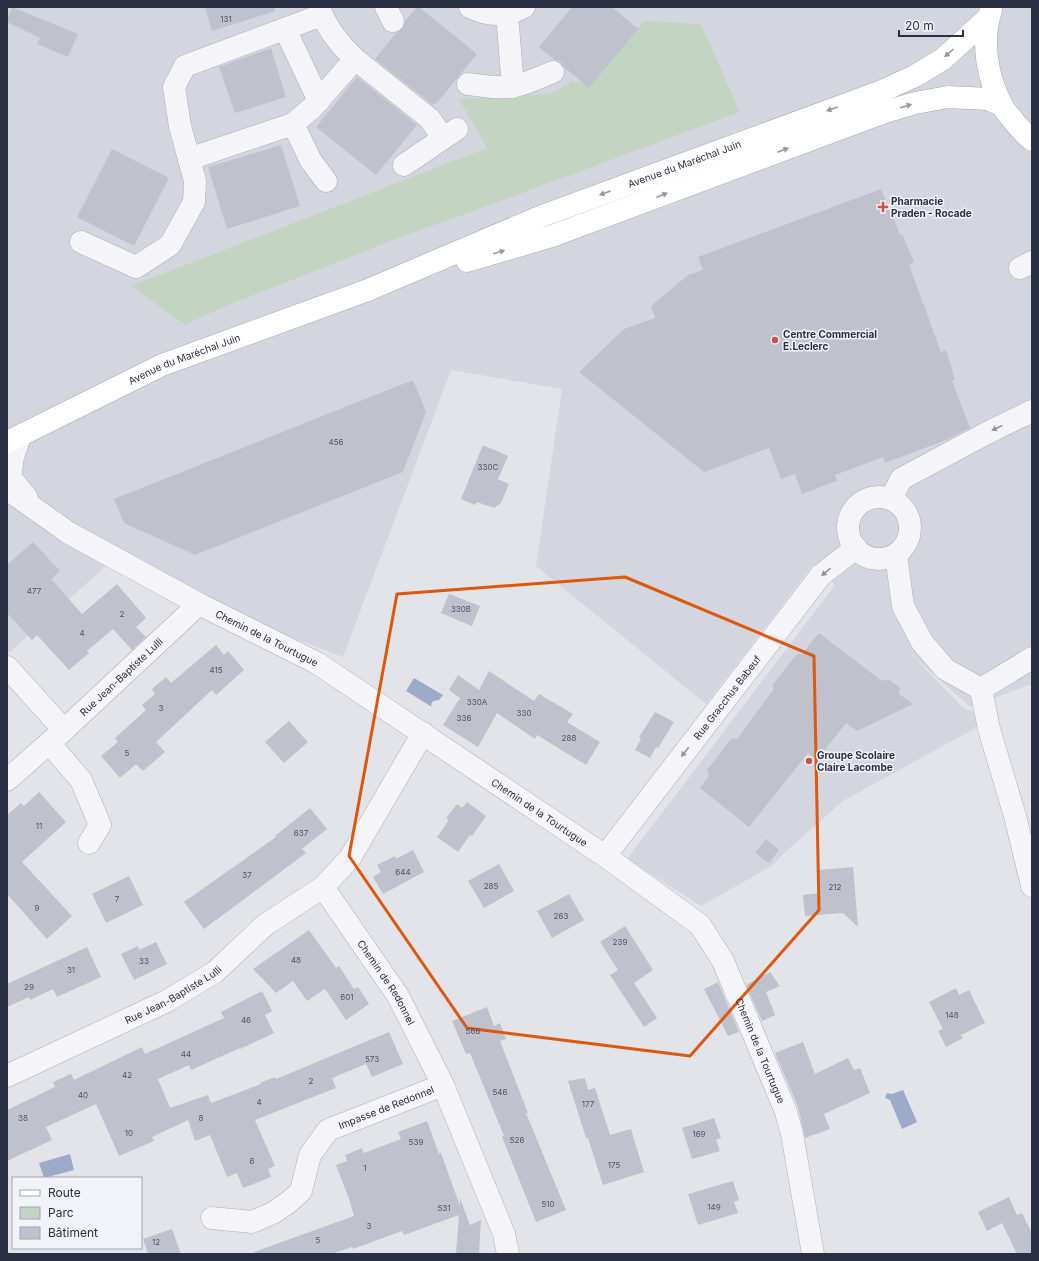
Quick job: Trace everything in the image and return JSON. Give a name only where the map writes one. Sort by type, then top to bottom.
[{"type":"main road","points":[[990,12],[986,48],[991,78],[1002,106],[1026,136],[1032,140]]},
{"type":"main road","name":"Avenue du Maréchal Juin","points":[[14,439],[162,365],[368,290],[542,216],[882,91],[915,76],[943,59],[990,12]]},
{"type":"main road","name":"Avenue du Maréchal Juin","points":[[368,290],[552,236],[885,112],[915,103],[948,97],[988,99],[1002,106]]},
{"type":"street","points":[[470,7],[482,13],[494,15],[515,10],[513,87]]},
{"type":"street","points":[[306,16],[332,34],[340,46],[355,59],[450,134],[404,165]]},
{"type":"street","points":[[306,16],[319,101]]},
{"type":"street","points":[[81,242],[136,267],[170,245],[194,202],[195,181],[180,126],[174,87],[185,66],[306,16]]},
{"type":"street","points":[[189,159],[293,124],[319,101],[355,59]]},
{"type":"street","points":[[468,84],[513,87],[553,72]]},
{"type":"street","points":[[293,124],[311,161],[326,181]]},
{"type":"street","points":[[891,499],[901,479],[985,434],[1032,411]]},
{"type":"street","name":"Chemin de la Tourtugue","points":[[14,439],[10,477],[30,502],[70,533]]},
{"type":"street","name":"Chemin de la Tourtugue","points":[[7,490],[70,533],[199,604],[317,663],[605,856],[700,925],[723,961],[786,1112],[792,1134],[812,1254]]},
{"type":"street","points":[[876,497],[891,499],[902,507],[909,519],[910,532],[906,545],[896,555],[885,559],[872,559],[861,554],[851,542],[848,527],[852,513],[862,502],[876,497]]},
{"type":"street","name":"Rue Gracchus Babeuf","points":[[605,856],[821,575],[856,548]]},
{"type":"street","points":[[896,555],[903,606],[922,642],[945,668],[982,689]]},
{"type":"street","name":"Rue Jean-Baptiste Lulli","points":[[7,780],[56,737],[199,604]]},
{"type":"street","points":[[982,689],[1032,658]]},
{"type":"street","points":[[7,667],[56,737],[81,780],[100,825],[89,843]]},
{"type":"street","points":[[982,689],[989,730],[1015,816],[1032,886]]},
{"type":"street","points":[[323,887],[350,858],[423,733]]},
{"type":"street","name":"Rue Jean-Baptiste Lulli","points":[[7,1076],[167,1001],[214,972],[265,925],[323,887]]},
{"type":"street","name":"Chemin de Redonnel","points":[[323,887],[398,996],[443,1085],[504,1234],[508,1254]]},
{"type":"street","name":"Impasse de Redonnel","points":[[212,1218],[252,1222],[273,1213],[289,1202],[301,1191],[310,1155],[328,1130],[443,1085]]},
{"type":"highlighted area","points":[[625,577],[814,656],[819,910],[690,1056],[467,1028],[349,856],[397,594]]},
{"type":"shaded area","points":[[7,7],[1032,7],[1032,684],[970,707],[910,653],[962,707],[990,720],[843,801],[783,854],[773,865],[701,906],[627,859],[835,585],[813,565],[706,704],[536,566],[562,389],[451,370],[343,657],[106,566],[10,652],[7,651]]},
{"type":"green space","points":[[644,21],[701,24],[740,112],[414,232],[221,308],[185,325],[131,286],[487,148],[459,99],[550,94],[571,82],[594,82]]},
{"type":"water","points":[[414,678],[443,695],[439,700],[433,701],[431,705],[432,707],[406,691]]},
{"type":"water","points":[[903,1090],[917,1122],[902,1129],[890,1100],[885,1098],[887,1093],[892,1094]]},
{"type":"water","points":[[70,1154],[74,1170],[44,1177],[39,1163]]},
{"type":"building","points":[[12,7],[78,34],[68,57],[37,44],[40,38],[7,22]]},
{"type":"building","points":[[205,7],[274,7],[275,11],[212,31]]},
{"type":"building","points":[[417,7],[419,7],[477,54],[436,104],[435,103],[433,105],[375,59],[396,33],[403,28],[405,21]]},
{"type":"building","points":[[572,7],[612,7],[638,29],[589,88],[565,68],[561,62],[555,60],[539,47]]},
{"type":"building","points":[[271,48],[286,97],[235,113],[219,67]]},
{"type":"building","points":[[357,77],[417,125],[376,175],[316,127]]},
{"type":"building","points":[[281,145],[300,206],[227,229],[208,167]]},
{"type":"building","points":[[112,149],[169,178],[134,246],[77,217]]},
{"type":"building","name":"Centre Commercial E.Leclerc","points":[[881,189],[900,235],[902,234],[914,262],[909,265],[941,352],[946,350],[955,380],[952,381],[970,428],[946,440],[885,463],[883,457],[835,475],[837,481],[802,494],[795,474],[781,479],[769,448],[704,472],[579,372],[624,329],[655,318],[651,306],[688,275],[703,270],[698,257]]},
{"type":"building","points":[[413,380],[426,412],[403,472],[195,555],[124,523],[114,499]]},
{"type":"building","points":[[483,445],[508,456],[498,479],[509,484],[501,503],[494,508],[477,502],[475,505],[461,499]]},
{"type":"building","points":[[33,542],[60,571],[51,579],[82,614],[117,584],[146,618],[136,627],[146,637],[132,650],[113,629],[87,651],[89,653],[69,670],[37,635],[32,640],[7,613],[7,565]]},
{"type":"building","points":[[449,594],[480,606],[472,626],[441,613]]},
{"type":"building","points":[[819,633],[882,681],[888,679],[900,688],[899,694],[913,704],[857,731],[846,723],[817,760],[808,753],[749,827],[700,788],[709,776],[707,770],[731,739],[738,738],[773,690],[773,684],[797,654],[802,654]]},
{"type":"building","points":[[216,645],[224,655],[228,651],[244,670],[216,695],[212,690],[156,742],[165,752],[143,771],[136,764],[120,778],[101,756],[118,742],[115,738],[146,710],[142,705],[155,694],[152,689],[166,677],[171,683]]},
{"type":"building","points":[[489,671],[534,701],[539,694],[573,714],[567,722],[600,742],[586,765],[537,735],[535,739],[497,713],[478,747],[443,725],[460,698],[449,690],[458,675],[479,690]]},
{"type":"building","points":[[655,712],[674,722],[650,758],[635,750],[641,739],[639,737]]},
{"type":"building","points":[[289,721],[308,742],[284,763],[265,742]]},
{"type":"building","points":[[39,792],[66,822],[22,862],[72,916],[47,939],[7,894],[7,815],[21,803],[24,806]]},
{"type":"building","points":[[467,802],[486,816],[472,836],[470,835],[458,852],[437,837],[449,820],[446,818],[457,804],[462,808]]},
{"type":"building","points":[[310,808],[327,829],[302,849],[306,853],[204,929],[184,902],[276,837],[275,836]]},
{"type":"building","points":[[766,839],[779,850],[769,863],[755,853]]},
{"type":"building","points":[[413,850],[424,872],[383,894],[373,877],[381,872],[377,865],[395,856],[396,859]]},
{"type":"building","points":[[499,864],[514,891],[484,908],[468,881]]},
{"type":"building","points":[[853,867],[858,927],[843,913],[805,916],[803,895],[820,893],[818,870]]},
{"type":"building","points":[[129,876],[143,905],[106,923],[92,894]]},
{"type":"building","points":[[569,894],[584,920],[552,938],[537,911]]},
{"type":"building","points":[[625,926],[653,970],[634,983],[657,1018],[644,1027],[610,975],[618,970],[600,942]]},
{"type":"building","points":[[309,930],[336,968],[339,966],[354,989],[358,987],[369,1004],[346,1020],[325,989],[307,1001],[293,981],[276,993],[253,969]]},
{"type":"building","points":[[156,942],[167,964],[134,980],[121,954],[138,946],[139,950]]},
{"type":"building","points":[[87,947],[101,977],[57,997],[53,989],[30,1000],[29,997],[7,1007],[7,984]]},
{"type":"building","points":[[770,972],[780,986],[766,992],[775,1015],[762,1021],[746,985]]},
{"type":"building","points":[[718,982],[739,1032],[728,1036],[704,989]]},
{"type":"building","points":[[956,988],[959,995],[969,990],[985,1023],[961,1035],[963,1038],[946,1047],[938,1031],[943,1029],[929,1002]]},
{"type":"building","points":[[262,991],[272,1011],[265,1015],[274,1033],[191,1070],[189,1065],[158,1079],[170,1108],[208,1095],[211,1103],[261,1084],[260,1083],[275,1077],[276,1079],[389,1032],[403,1064],[372,1077],[366,1064],[332,1078],[336,1088],[255,1120],[275,1166],[268,1169],[271,1177],[243,1188],[237,1173],[227,1177],[210,1135],[195,1141],[188,1120],[152,1137],[154,1141],[119,1156],[96,1104],[46,1127],[52,1140],[7,1161],[7,1110],[55,1087],[53,1082],[71,1074],[74,1080],[142,1047],[145,1054],[224,1018],[221,1012]]},
{"type":"building","points":[[487,1007],[494,1026],[500,1023],[506,1039],[500,1041],[528,1113],[526,1113],[566,1210],[536,1222],[502,1137],[504,1136],[470,1053],[466,1054],[452,1021]]},
{"type":"building","points":[[803,1042],[815,1074],[848,1058],[854,1070],[860,1068],[870,1093],[824,1114],[830,1129],[805,1138],[798,1107],[775,1053]]},
{"type":"building","points":[[585,1078],[588,1090],[595,1088],[610,1135],[631,1129],[644,1172],[603,1185],[568,1081]]},
{"type":"building","points":[[714,1118],[721,1138],[716,1140],[720,1151],[692,1159],[682,1128]]},
{"type":"building","points":[[427,1121],[439,1154],[441,1153],[460,1206],[460,1198],[470,1225],[481,1220],[479,1254],[456,1254],[459,1215],[404,1235],[402,1231],[353,1249],[352,1247],[331,1254],[255,1254],[254,1252],[354,1216],[336,1165],[347,1161],[345,1155],[362,1148],[364,1153],[401,1139],[398,1132]]},
{"type":"building","points":[[733,1181],[739,1200],[734,1202],[738,1213],[698,1225],[688,1194]]},
{"type":"building","points":[[1009,1197],[1017,1215],[1022,1213],[1032,1233],[1032,1254],[1017,1254],[1002,1223],[987,1231],[978,1212]]},
{"type":"building","points":[[172,1229],[181,1254],[148,1254],[143,1239]]},
{"type":"place","name":"Pharmacie Praden - Rocade","points":[[883,207]]},
{"type":"place","name":"Centre Commercial E.Leclerc","points":[[775,340]]},
{"type":"place","name":"Groupe Scolaire Claire Lacombe","points":[[809,761]]}]
